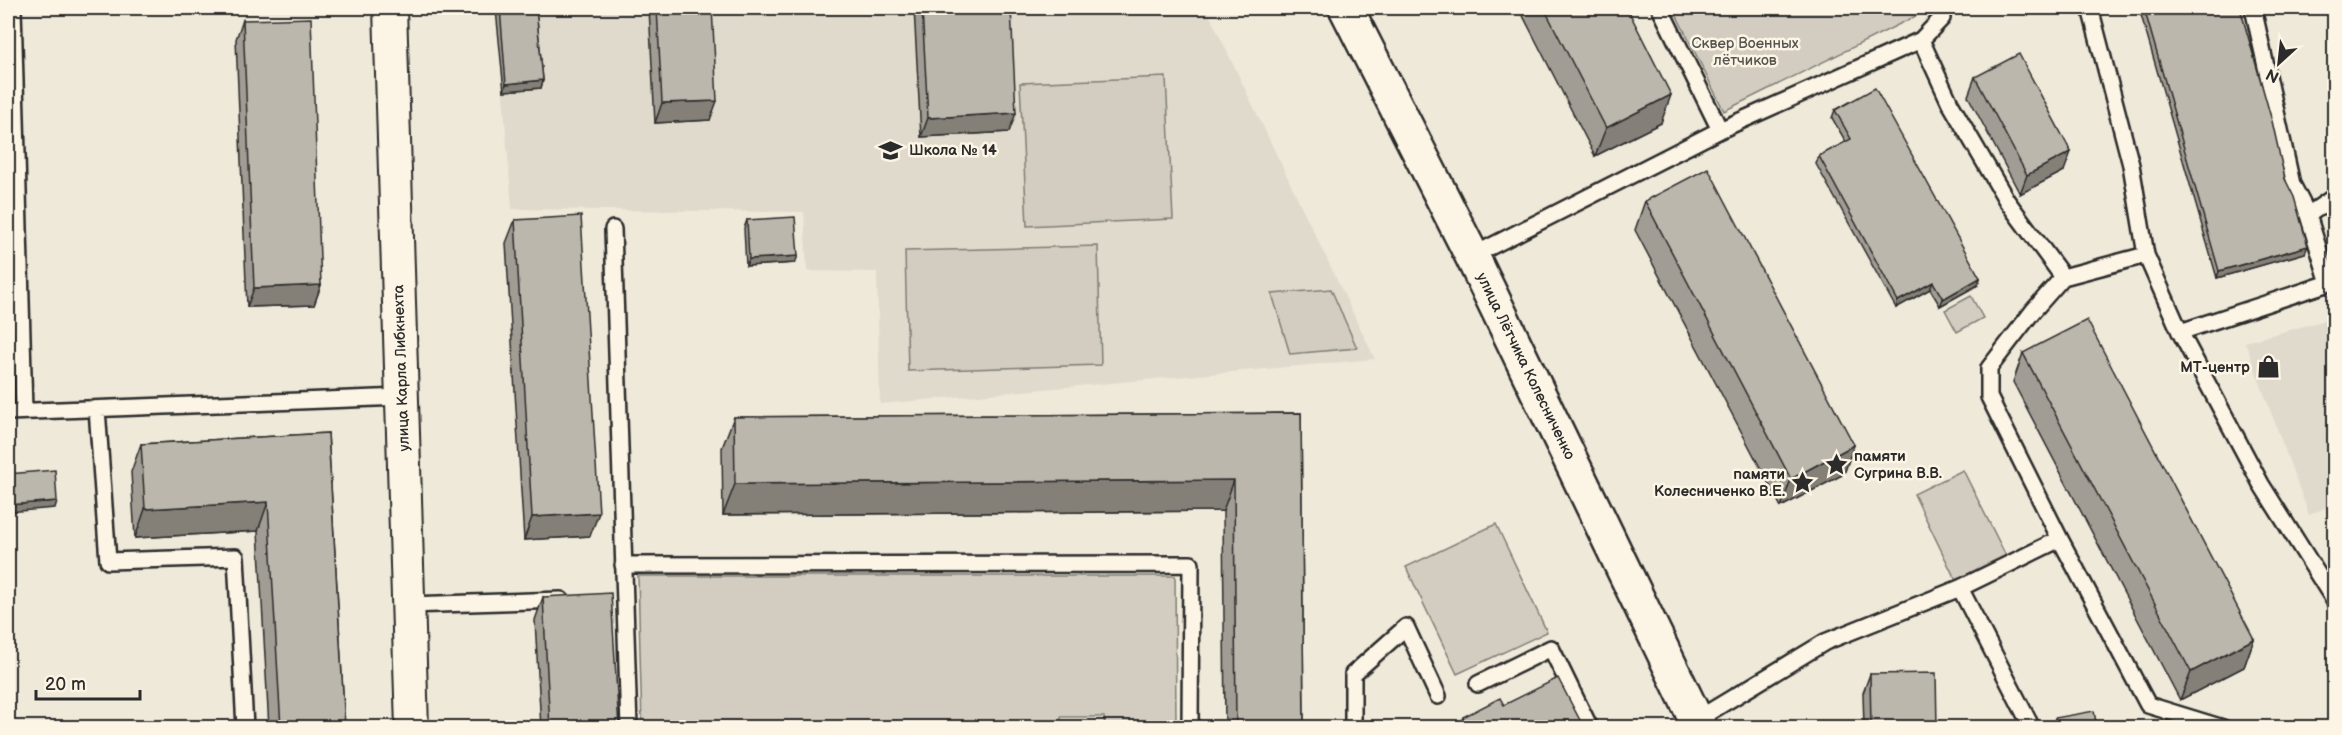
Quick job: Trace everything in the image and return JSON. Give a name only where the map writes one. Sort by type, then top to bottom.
[{"type":"street","name":"улица Карла Либкнехта","points":[[390,8],[412,728]]},
{"type":"street","name":"улица Лётчика Колесниченко","points":[[1346,8],[1472,256],[1698,724]]},
{"type":"lane","points":[[13,8],[24,411]]},
{"type":"lane","points":[[1660,8],[1720,130]]},
{"type":"lane","points":[[1472,256],[1720,130],[1921,40],[1942,18],[1939,8]]},
{"type":"lane","points":[[2090,8],[2131,165],[2146,255],[2180,332],[2261,484],[2334,600]]},
{"type":"lane","points":[[2180,332],[2329,283],[2308,215],[2292,184],[2253,8]]},
{"type":"lane","points":[[1921,40],[1950,103],[2007,201],[2063,277]]},
{"type":"lane","points":[[2308,215],[2334,197]]},
{"type":"lane","points":[[613,229],[622,565],[618,598],[629,728]]},
{"type":"lane","points":[[2146,255],[2063,277],[2033,311],[1989,368],[1989,397],[2060,539],[2148,705],[2223,728]]},
{"type":"lane","points":[[8,412],[402,397]]},
{"type":"lane","points":[[97,408],[108,561],[236,557],[245,728]]},
{"type":"lane","points":[[1698,724],[1825,642],[1960,588],[2060,539]]},
{"type":"lane","points":[[622,565],[1191,564],[1190,728]]},
{"type":"lane","points":[[1960,588],[2032,728]]},
{"type":"lane","points":[[408,605],[576,600]]},
{"type":"lane","points":[[1353,728],[1353,674],[1406,627],[1438,696]]},
{"type":"lane","points":[[1478,684],[1551,648],[1590,728]]},
{"type":"shaded area","name":"Школа № 14","points":[[496,8],[1206,8],[1375,359],[880,404],[877,272],[807,271],[804,212],[512,209]]},
{"type":"shaded area","points":[[2334,318],[2334,504],[2309,515],[2245,342]]},
{"type":"green space","name":"Сквер Военных лётчиков","points":[[1673,8],[1928,8],[1928,10],[1724,111]]},
{"type":"green space","points":[[1166,77],[1173,219],[1027,226],[1020,83]]},
{"type":"green space","points":[[1098,246],[1101,365],[908,371],[905,251]]},
{"type":"green space","points":[[1331,289],[1357,348],[1290,354],[1272,294]]},
{"type":"green space","points":[[1971,296],[1983,318],[1957,332],[1945,310]]},
{"type":"green space","points":[[1963,470],[2007,558],[1957,583],[1914,494]]},
{"type":"green space","points":[[1496,524],[1547,632],[1457,674],[1406,567]]},
{"type":"green space","points":[[638,576],[1175,576],[1176,727],[1105,727],[1104,717],[1061,717],[1061,728],[642,727]]},
{"type":"building","points":[[500,8],[536,8],[543,80],[506,84]]},
{"type":"building","points":[[657,8],[712,8],[717,101],[662,103]]},
{"type":"building","points":[[922,8],[1011,8],[1016,113],[928,118]]},
{"type":"building","points":[[1544,8],[1627,8],[1671,95],[1606,128]]},
{"type":"building","points":[[2144,8],[2240,8],[2272,121],[2285,179],[2294,197],[2308,246],[2219,271]]},
{"type":"building","points":[[311,18],[321,285],[254,288],[243,20]]},
{"type":"building","points":[[2019,54],[2071,152],[2027,175],[1975,77]]},
{"type":"building","points":[[1875,88],[1980,278],[1943,299],[1933,282],[1898,301],[1819,156],[1851,139],[1835,110]]},
{"type":"building","points":[[1708,168],[1854,445],[1791,479],[1645,201]]},
{"type":"building","points":[[581,216],[599,513],[532,517],[515,220]]},
{"type":"building","points":[[795,217],[798,256],[749,259],[747,220]]},
{"type":"building","points":[[2087,320],[2254,639],[2191,672],[2023,353]]},
{"type":"building","points":[[1301,413],[1304,728],[1236,728],[1234,480],[735,484],[734,417]]},
{"type":"building","points":[[328,433],[345,728],[281,728],[268,502],[145,509],[141,444]]},
{"type":"building","points":[[55,470],[57,501],[8,505],[8,474]]},
{"type":"building","points":[[611,593],[619,728],[550,728],[543,597]]},
{"type":"building","points":[[1936,673],[1937,728],[1871,728],[1870,674]]},
{"type":"building","points":[[1558,678],[1584,728],[1468,728],[1463,717],[1500,698],[1504,705]]},
{"type":"building","points":[[2094,711],[2097,728],[2057,728],[2055,718]]},
{"type":"place","name":"Школа № 14","points":[[891,150]]},
{"type":"place","name":"МТ-центр","points":[[2268,367]]},
{"type":"place","name":"памяти Сугрина В.В.","points":[[1836,465]]},
{"type":"place","name":"памяти Колесниченко В.Е.","points":[[1803,483]]}]
